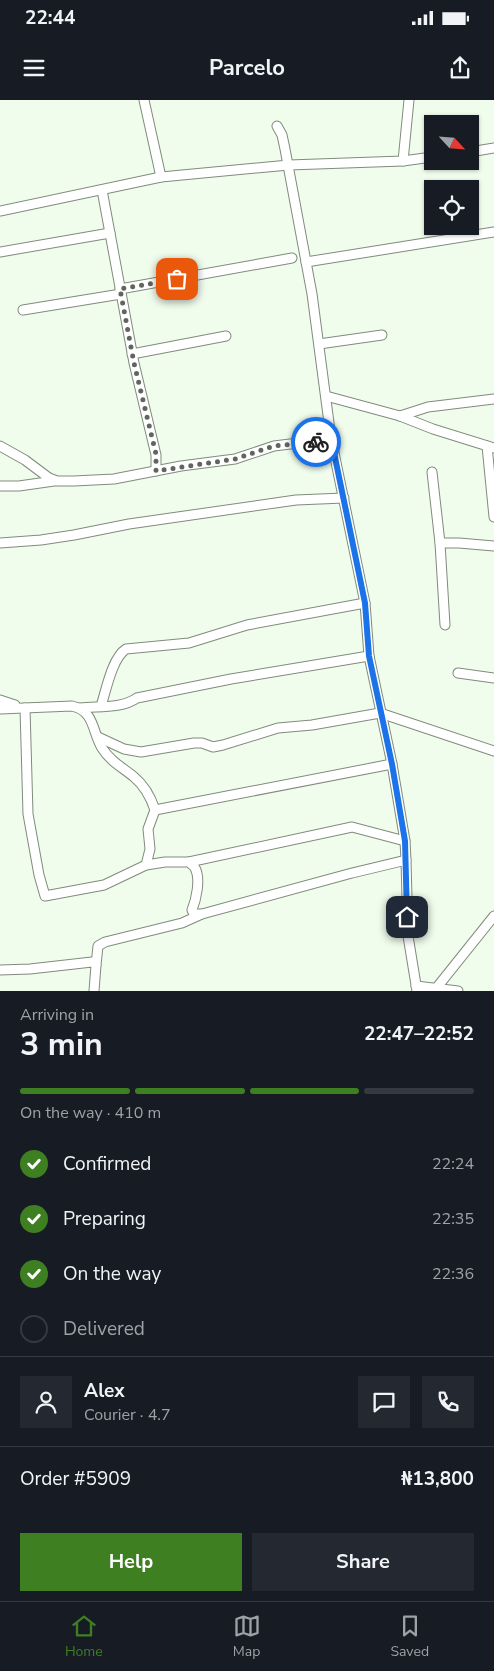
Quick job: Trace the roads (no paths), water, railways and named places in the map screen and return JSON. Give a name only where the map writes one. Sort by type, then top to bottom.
[{"type":"street","points":[[144,100],[161,177]]},
{"type":"street","points":[[403,161],[409,100]]},
{"type":"street","points":[[277,126],[282,135],[312,294],[331,438],[365,603],[369,656],[392,764],[405,841],[408,936],[417,988],[458,991]]},
{"type":"street","points":[[479,150],[494,148]]},
{"type":"street","points":[[0,211],[161,177],[288,165],[403,161],[424,158]]},
{"type":"street","points":[[102,190],[132,354],[156,454],[156,471]]},
{"type":"street","points":[[306,262],[494,232]]},
{"type":"street","points":[[0,252],[110,233]]},
{"type":"street","points":[[23,310],[292,258]]},
{"type":"street","points":[[319,344],[382,335]]},
{"type":"street","points":[[132,354],[226,336]]},
{"type":"street","points":[[326,396],[400,416],[433,429],[490,447],[494,517]]},
{"type":"street","points":[[400,416],[428,407],[494,399]]},
{"type":"street","points":[[0,446],[25,460],[42,474],[57,480],[74,482],[114,479],[235,459],[274,446],[311,444],[331,438]]},
{"type":"street","points":[[432,472],[440,544],[445,625]]},
{"type":"street","points":[[0,486],[19,486],[57,480]]},
{"type":"street","points":[[0,543],[74,535],[129,524],[148,523],[287,502],[344,498]]},
{"type":"street","points":[[440,544],[459,543],[494,546]]},
{"type":"street","points":[[102,706],[117,659],[126,649],[189,643],[247,625],[365,603]]},
{"type":"street","points":[[0,709],[121,706],[137,698],[231,678],[369,656]]},
{"type":"street","points":[[458,674],[494,678]]},
{"type":"street","points":[[0,700],[25,708]]},
{"type":"street","points":[[25,708],[28,814],[39,875],[45,896],[104,885],[146,865],[165,862],[189,862],[352,827],[405,841]]},
{"type":"street","points":[[80,708],[90,717],[101,747],[112,762],[142,784],[155,810],[148,829],[150,849],[146,865]]},
{"type":"street","points":[[98,737],[124,749],[141,752],[194,743],[202,743],[213,747],[278,728],[312,725],[380,712],[494,751]]},
{"type":"street","points":[[155,810],[392,764]]},
{"type":"street","points":[[94,991],[98,946],[105,942],[182,923],[202,914],[352,872],[406,860]]},
{"type":"street","points":[[189,862],[195,868],[198,879],[192,910],[194,914],[202,914]]},
{"type":"street","points":[[435,989],[494,916]]},
{"type":"street","points":[[0,970],[30,969],[92,962],[96,965]]}]
